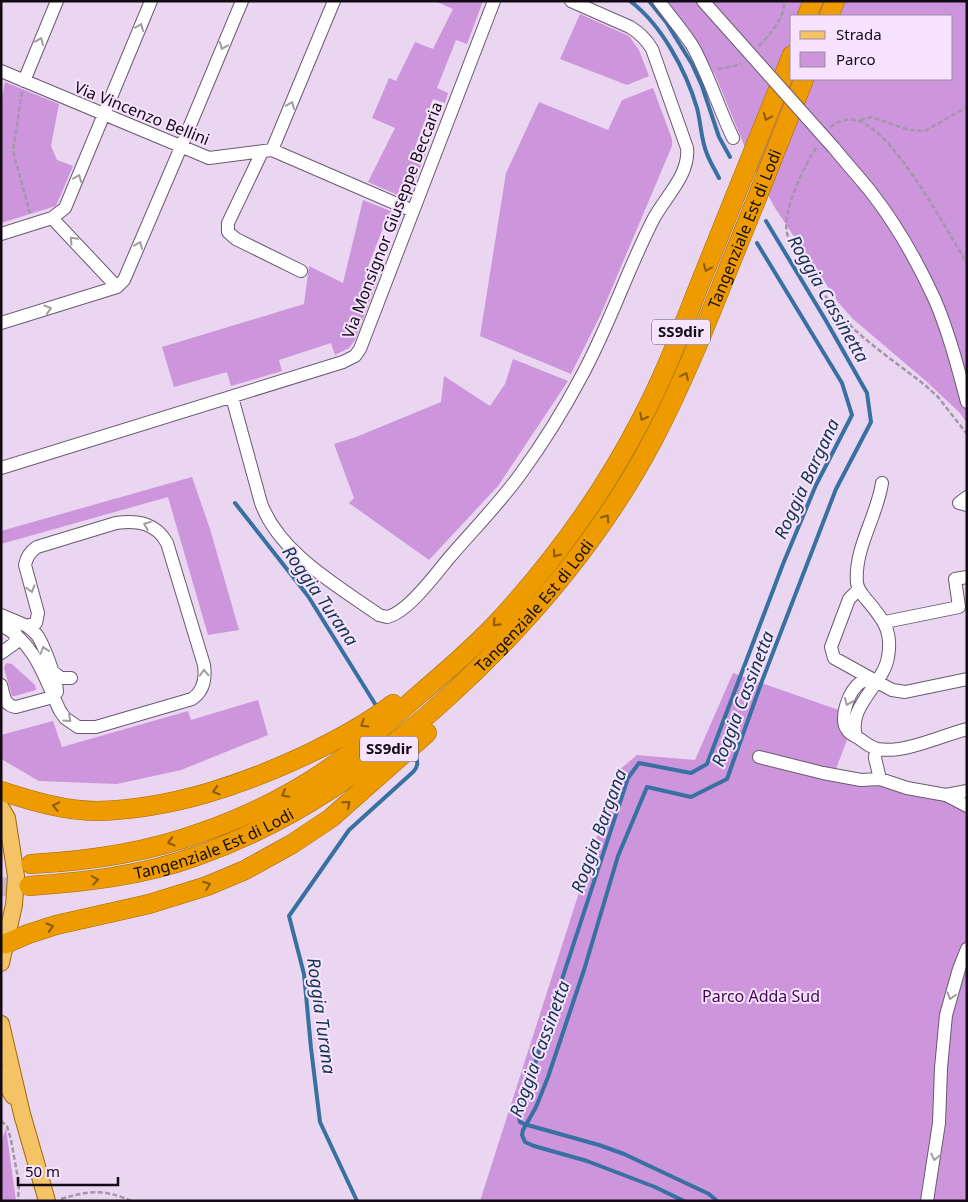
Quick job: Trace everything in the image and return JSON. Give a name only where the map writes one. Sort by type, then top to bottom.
[{"type":"highway","points":[[807,15],[813,1]]},
{"type":"highway","points":[[830,15],[836,1]]},
{"type":"highway","name":"Tangenziale Est di Lodi","points":[[31,864],[78,862],[125,854],[200,833],[265,805],[302,786],[369,739],[462,658],[494,625],[548,564],[596,497],[642,419],[660,382],[790,60]]},
{"type":"highway","name":"Tangenziale Est di Lodi","points":[[29,886],[74,883],[159,867],[192,858],[250,835],[309,804],[373,761],[413,729],[491,658],[527,620],[574,562],[618,499],[654,439],[689,366],[804,80]]},
{"type":"highway","points":[[1,790],[68,808],[96,811],[134,808],[196,797],[232,786],[283,766],[338,740],[385,711],[436,669],[462,658]]},
{"type":"highway","points":[[3,945],[56,925],[149,904],[207,886],[245,870],[292,844],[331,818],[481,684],[491,658]]},
{"type":"main road","points":[[1,808],[7,818],[16,876],[14,905],[3,945],[1,963]]},
{"type":"main road","points":[[1,1024],[22,1114],[47,1201]]},
{"type":"main road","points":[[1,1074],[22,1114]]},
{"type":"street","points":[[24,81],[57,1]]},
{"type":"street","points":[[1,234],[52,218],[64,208],[150,1]]},
{"type":"street","points":[[1,323],[117,288],[124,280],[182,148],[242,1]]},
{"type":"street","points":[[301,271],[236,239],[228,232],[228,223],[267,151],[334,1]]},
{"type":"street","name":"Via Monsignor Giuseppe Beccaria","points":[[1,468],[343,362],[355,356],[360,349],[494,1]]},
{"type":"street","points":[[232,397],[265,514],[271,523],[297,555],[379,615],[387,617],[400,612],[427,584],[504,495],[522,472],[573,392],[610,320],[654,219],[677,182],[688,156],[687,148],[652,48],[646,39],[630,27],[571,1]]},
{"type":"street","points":[[659,1],[691,45],[712,87],[733,138]]},
{"type":"street","points":[[703,1],[834,148],[877,200],[893,224],[935,300],[967,402]]},
{"type":"street","points":[[835,15],[845,1]]},
{"type":"street","name":"Via Vincenzo Bellini","points":[[1,71],[209,158],[267,151],[413,211]]},
{"type":"street","points":[[52,218],[117,288]]},
{"type":"street","points":[[882,483],[880,497],[864,541],[857,576],[858,589],[885,622],[889,636],[889,655],[886,665],[859,709],[854,730],[856,736],[876,749],[892,750],[916,745],[967,729]]},
{"type":"street","points":[[967,498],[959,502],[967,505]]},
{"type":"street","points":[[1,625],[16,634],[29,648],[64,718],[78,727],[96,727],[192,699],[198,696],[204,684],[204,665],[167,543],[151,526],[129,521],[116,522],[37,547],[30,551],[25,565],[38,618],[36,623],[27,626]]},
{"type":"street","points":[[885,622],[959,607],[955,579],[967,577]]},
{"type":"street","points":[[858,589],[849,599],[831,647],[834,658],[892,690],[905,692],[967,679]]},
{"type":"street","points":[[1,616],[34,630],[52,671],[57,692],[53,697],[12,707],[6,703],[1,685]]},
{"type":"street","points":[[1,653],[15,644],[16,634]]},
{"type":"street","points":[[52,671],[61,678],[71,678]]},
{"type":"street","points":[[876,749],[875,758],[880,780]]},
{"type":"street","points":[[759,758],[823,774],[861,780],[880,780],[907,788],[946,795],[967,806]]},
{"type":"street","points":[[946,795],[967,791]]},
{"type":"street","points":[[927,1201],[939,1123],[941,1068],[946,1015],[959,969],[967,949]]},
{"type":"path","points":[[24,81],[13,151],[30,214]]},
{"type":"path","points":[[858,121],[871,117],[909,130],[925,131],[967,107]]},
{"type":"path","points":[[829,127],[847,119],[858,121],[871,127],[882,137],[909,169],[967,263]]},
{"type":"path","points":[[820,143],[805,166],[789,210],[787,223],[792,243],[821,290],[847,322],[938,397],[967,434]]},
{"type":"path","points":[[1,1122],[7,1126],[11,1140],[19,1184],[18,1201]]},
{"type":"path","points":[[54,1201],[84,1192],[98,1191],[111,1193],[132,1201]]},
{"type":"green space","points":[[435,1],[483,1],[467,44],[456,40],[437,88],[448,93],[445,103],[433,99],[416,144],[427,149],[409,196],[402,197],[368,182],[395,128],[372,118],[389,78],[396,81],[415,42],[433,49],[453,9]]},
{"type":"green space","points":[[668,1],[967,1],[967,423],[960,413],[927,382],[852,318],[838,302],[775,208],[754,169],[716,77],[699,45]]},
{"type":"green space","points":[[580,14],[629,36],[639,50],[649,76],[627,85],[560,59]]},
{"type":"green space","points":[[5,82],[59,104],[51,146],[57,160],[73,166],[56,206],[1,223],[1,103]]},
{"type":"green space","points":[[653,88],[672,139],[672,146],[601,314],[571,374],[480,336],[506,173],[539,102],[608,130],[622,100]]},
{"type":"green space","points":[[363,200],[398,214],[401,217],[396,232],[383,228],[364,277],[377,282],[355,340],[349,348],[335,355],[331,343],[279,360],[282,371],[231,386],[227,372],[174,387],[162,347],[304,304],[309,266],[343,283]]},
{"type":"green space","points":[[513,359],[568,381],[498,486],[429,560],[349,503],[354,498],[334,444],[356,437],[441,402],[444,376],[490,406],[505,384]]},
{"type":"green space","points":[[192,477],[210,529],[239,630],[208,635],[168,497],[1,544],[1,531]]},
{"type":"green space","points":[[6,663],[12,664],[35,685],[36,690],[12,696],[4,668]]},
{"type":"green space","name":"Parco Adda Sud","points":[[733,673],[856,716],[836,769],[967,794],[967,1201],[480,1201],[618,771],[637,755],[695,760]]},
{"type":"green space","points":[[258,700],[268,735],[181,770],[117,784],[39,781],[1,759],[1,735],[53,721],[62,747],[188,711],[191,720]]},
{"type":"green space","points":[[6,1128],[16,1201],[1,1201],[1,1142]]},
{"type":"waterway","name":"Roggia Bargana","points":[[630,1],[652,23],[679,64],[697,108],[705,149],[719,178]]},
{"type":"waterway","name":"Roggia Cassinetta","points":[[649,1],[666,22],[692,64],[702,86],[719,137],[730,157]]},
{"type":"waterway","name":"Roggia Cassinetta","points":[[684,1201],[655,1187],[587,1161],[534,1146],[525,1142],[522,1135],[548,1077],[584,970],[618,856],[647,787],[691,797],[727,779],[762,681],[836,489],[871,422],[867,393],[766,221]]},
{"type":"waterway","name":"Roggia Bargana","points":[[717,1201],[709,1194],[624,1154],[524,1124],[520,1122],[519,1117],[546,1028],[628,778],[639,763],[691,773],[707,764],[783,564],[816,485],[852,415],[842,383],[757,243]]},
{"type":"waterway","name":"Roggia Turana","points":[[235,503],[308,596],[377,707]]},
{"type":"waterway","name":"Roggia Turana","points":[[357,1201],[320,1122],[304,974],[289,916],[349,830],[415,770],[417,765],[416,756]]},
{"type":"tunnel","points":[[1,887],[29,886]]}]
